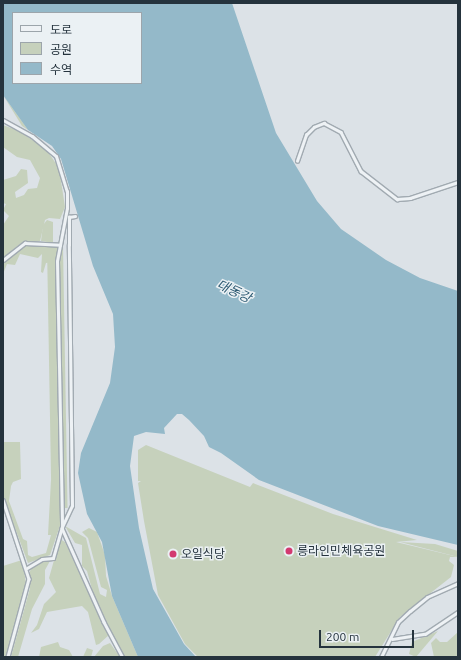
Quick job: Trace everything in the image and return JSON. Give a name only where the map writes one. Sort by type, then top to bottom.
[{"type":"street","points":[[3,120],[32,136],[58,160],[67,191],[67,208],[58,261],[62,527],[68,544],[123,657]]},
{"type":"street","points":[[297,161],[306,135],[314,127],[324,123],[341,132],[361,171],[397,198],[410,198],[458,182]]},
{"type":"street","points":[[27,568],[42,559],[53,558],[62,527],[72,506],[69,217],[75,216]]},
{"type":"street","points":[[3,260],[25,243],[60,245]]},
{"type":"street","points":[[3,500],[27,568],[28,588],[8,657]]},
{"type":"street","points":[[381,657],[392,639],[398,622],[427,597],[458,583]]},
{"type":"street","points":[[392,639],[412,638],[425,634],[458,612]]},
{"type":"green space","points":[[3,95],[21,120],[28,130],[22,126]]},
{"type":"green space","points":[[3,125],[19,131],[46,149],[59,168],[65,207],[60,219],[49,218],[45,220],[40,241],[20,244],[3,258],[3,225],[9,216],[3,210],[6,204],[3,203],[3,180],[16,176],[21,169],[27,170],[28,183],[15,192],[16,198],[24,195],[28,189],[37,188],[40,178],[30,160],[17,157],[3,147]]},
{"type":"green space","points":[[47,220],[53,222],[53,243],[41,241],[43,225]]},
{"type":"green space","points":[[25,244],[55,248],[61,523],[50,555],[28,563],[3,496],[3,442],[20,442],[21,479],[13,482],[9,501],[23,539],[27,541],[28,555],[32,557],[46,553],[51,535],[48,535],[51,480],[56,480],[52,262],[46,263],[43,273],[41,272],[42,254],[38,258],[20,254],[15,265],[7,264],[3,274],[3,262]]},
{"type":"green space","points":[[47,246],[63,246],[68,508],[52,508]]},
{"type":"green space","name":"릉라인민체육공원","points":[[146,445],[250,487],[253,483],[333,514],[417,540],[396,542],[458,557],[450,557],[449,561],[454,565],[451,577],[400,617],[375,657],[198,657],[185,644],[158,595],[138,483],[141,481],[138,481],[138,450]]},
{"type":"green space","points":[[65,526],[86,538],[100,594],[106,597],[107,590],[101,587],[88,538],[82,532],[89,528],[97,532],[105,555],[106,576],[112,596],[138,657],[125,657],[114,638],[93,593],[87,571],[82,566],[82,545],[75,543]]},
{"type":"green space","points":[[60,539],[65,542],[109,635],[99,644],[96,645],[88,612],[82,606],[47,612],[39,629],[31,633],[37,625],[44,604],[56,592],[49,578]]},
{"type":"green space","points":[[400,542],[435,544],[458,551],[458,557]]},
{"type":"green space","points":[[48,559],[50,561],[45,570],[45,584],[32,609],[18,657],[11,657],[30,588],[30,571],[33,566]]},
{"type":"green space","points":[[22,560],[27,588],[7,657],[3,657],[3,566]]},
{"type":"green space","points":[[438,631],[416,657],[409,654],[412,642]]},
{"type":"green space","points":[[458,632],[458,657],[434,657],[431,643],[436,638],[440,642],[447,642]]},
{"type":"green space","points":[[58,642],[60,647],[69,650],[73,657],[39,657],[41,647]]},
{"type":"green space","points":[[110,643],[120,657],[94,657],[103,646]]},
{"type":"green space","points":[[87,648],[93,650],[91,657],[83,657]]},
{"type":"water","name":"대동강","points":[[3,3],[232,3],[276,133],[317,201],[341,229],[386,260],[420,278],[458,291],[458,545],[378,526],[259,480],[221,453],[209,447],[204,436],[189,420],[182,414],[177,414],[164,428],[165,434],[146,432],[134,436],[130,466],[139,528],[153,589],[184,644],[196,657],[138,657],[112,596],[102,542],[87,514],[78,473],[81,453],[110,383],[115,347],[113,314],[93,266],[61,159],[52,146],[28,130],[3,95]]},
{"type":"place","name":"릉라인민체육공원","points":[[289,551]]},
{"type":"place","name":"오일식당","points":[[173,554]]}]
